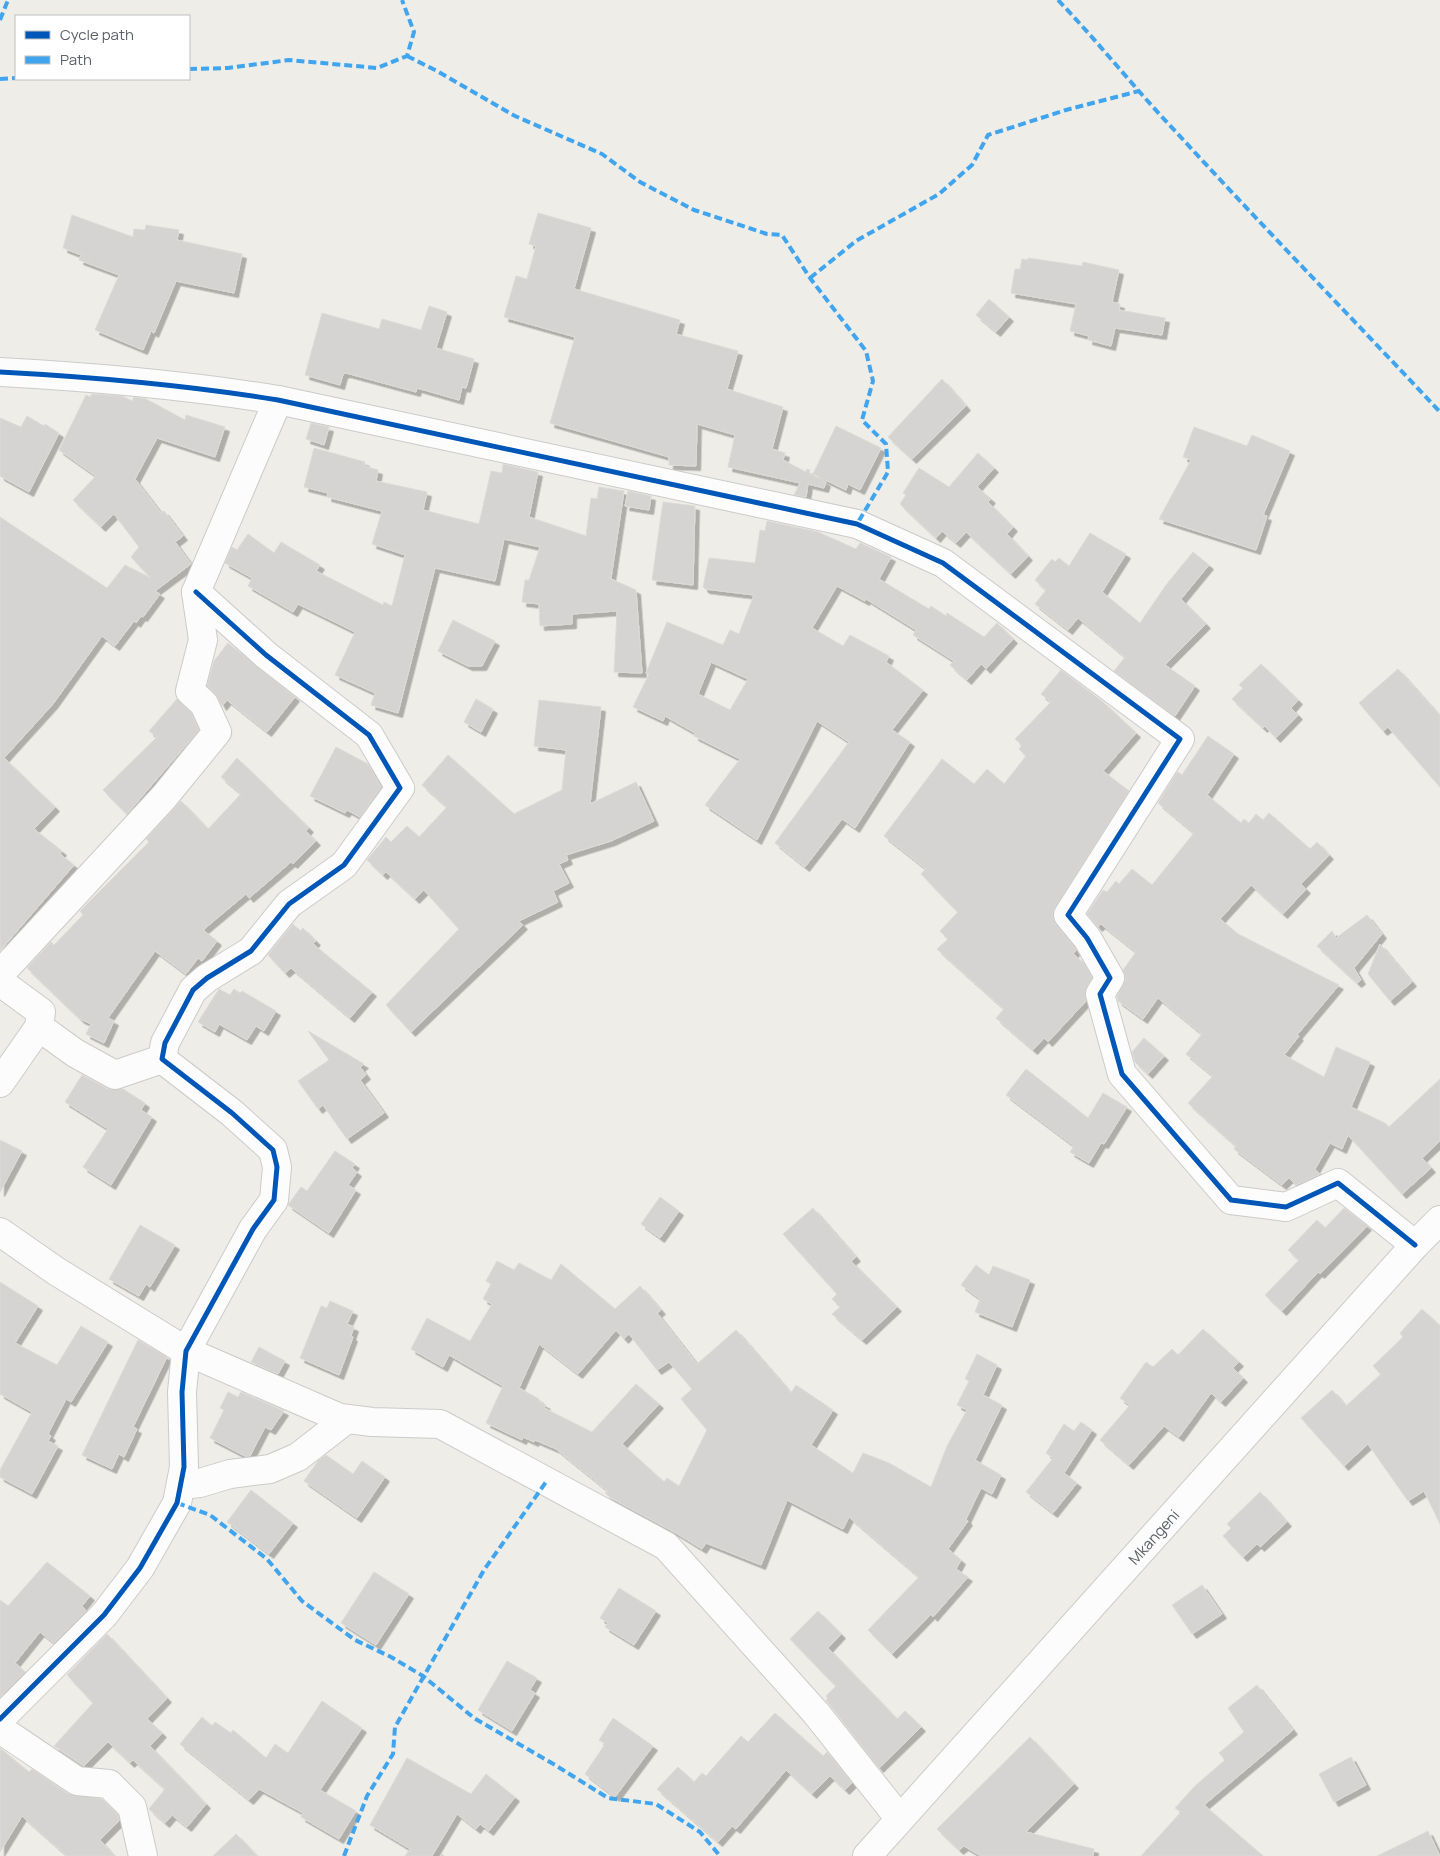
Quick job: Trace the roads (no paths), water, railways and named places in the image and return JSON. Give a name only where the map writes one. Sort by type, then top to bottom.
[{"type":"street","points":[[0,372],[86,377],[214,390],[278,400],[857,524],[943,563],[1180,739],[1068,915],[1087,938],[1110,978],[1100,994],[1122,1074],[1231,1200],[1286,1206],[1338,1183],[1415,1245]]},
{"type":"street","points":[[0,974],[164,797],[217,732],[204,704],[190,691],[204,640],[196,592],[278,400]]},
{"type":"street","points":[[162,1059],[165,1043],[193,990],[207,978],[251,951],[289,904],[344,865],[400,788],[369,735],[266,655],[196,592]]},
{"type":"street","points":[[0,982],[41,1012],[38,1027],[0,1083]]},
{"type":"street","points":[[38,1027],[75,1053],[115,1075],[162,1059]]},
{"type":"street","points":[[0,1719],[104,1615],[140,1568],[177,1503],[184,1467],[182,1392],[186,1351],[254,1230],[274,1200],[277,1167],[273,1150],[232,1113],[162,1059]]},
{"type":"street","name":"Mkangeni","points":[[867,1856],[1415,1245],[1439,1224]]},
{"type":"street","points":[[0,1232],[56,1272],[186,1351],[340,1418],[372,1422],[440,1424],[666,1546],[816,1713],[900,1819]]},
{"type":"street","points":[[181,1485],[200,1483],[230,1474],[270,1469],[298,1456],[347,1419]]},
{"type":"street","points":[[0,1729],[77,1780],[109,1784],[132,1808],[143,1856]]}]
